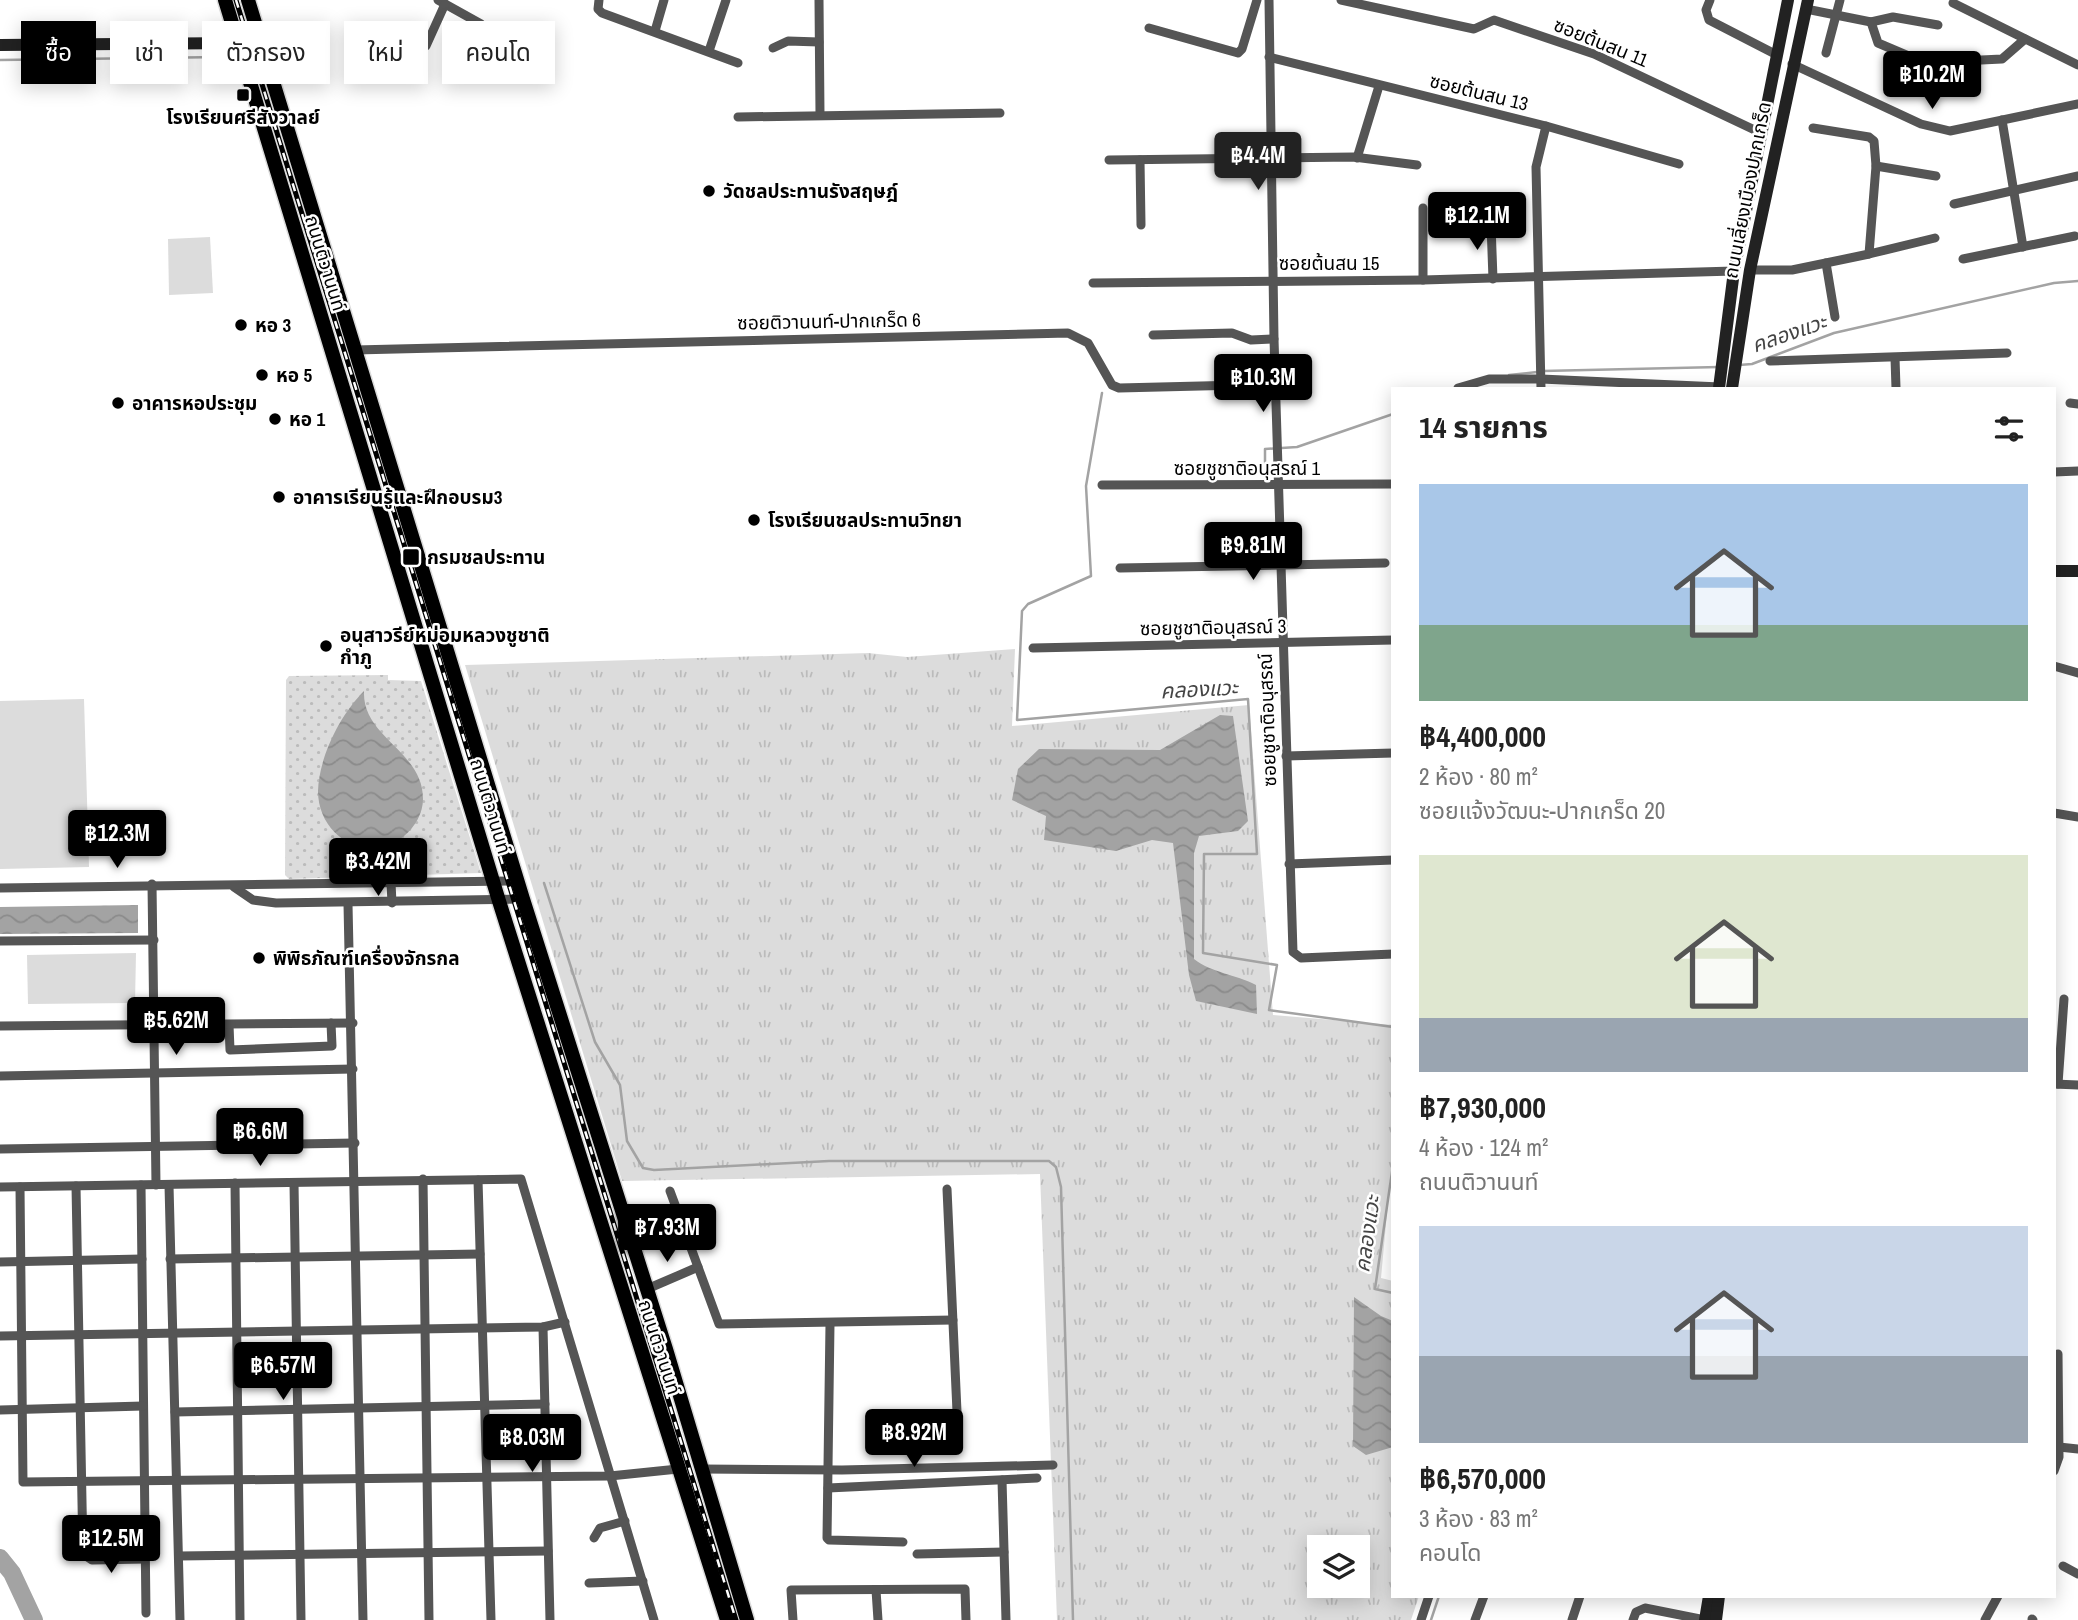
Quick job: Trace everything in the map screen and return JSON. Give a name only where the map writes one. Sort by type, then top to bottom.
[{"type":"main road","name":"ถนนติวานนท์","points":[[225,0],[232,21]]},
{"type":"main road","name":"ถนนติวานนท์","points":[[248,0],[523,899],[648,1289],[747,1620]]},
{"type":"main road","name":"ถนนเลี่ยงเมืองปากเกร็ด","points":[[1724,387],[1734,271],[1788,0]]},
{"type":"main road","name":"ถนนเลี่ยงเมืองปากเกร็ด","points":[[1728,357],[1750,271],[1792,64],[1807,5]]},
{"type":"main road","points":[[0,45],[202,43]]},
{"type":"main road","name":"ถนนติวานนท์","points":[[251,84],[499,901],[727,1620]]},
{"type":"main road","points":[[278,175],[301,172]]},
{"type":"main road","points":[[319,307],[340,300]]},
{"type":"main road","points":[[2056,572],[2078,571]]},
{"type":"main road","points":[[678,1469],[702,1469]]},
{"type":"main road","points":[[1705,1620],[1709,1598]]},
{"type":"main road","points":[[1716,1620],[1719,1598]]},
{"type":"street","points":[[599,0],[598,9],[602,13],[738,63]]},
{"type":"street","points":[[654,31],[664,0]]},
{"type":"street","points":[[709,51],[726,0]]},
{"type":"street","points":[[819,0],[820,114]]},
{"type":"street","points":[[1149,27],[1238,53],[1242,49],[1256,0]]},
{"type":"street","name":"ซอยชูชาติอนุสรณ์","points":[[1269,0],[1282,643],[1289,864],[1296,957],[1391,954]]},
{"type":"street","name":"ซอยต้นสน 11","points":[[1341,0],[1475,29],[1494,20],[1594,54],[1761,133]]},
{"type":"street","points":[[1710,0],[1706,10],[1709,20],[1777,55]]},
{"type":"street","points":[[1826,53],[1840,0]]},
{"type":"street","points":[[428,40],[441,2],[476,21]]},
{"type":"street","points":[[1953,3],[2078,65]]},
{"type":"street","points":[[1807,5],[1836,15],[1871,22],[1893,17],[1938,25]]},
{"type":"street","points":[[1871,22],[1878,43],[1936,64],[2002,59],[2025,39]]},
{"type":"street","points":[[773,48],[788,41],[819,42]]},
{"type":"street","name":"ซอยต้นสน 13","points":[[1269,57],[1546,126],[1678,164]]},
{"type":"street","points":[[1792,64],[1921,124],[1950,131],[2078,104]]},
{"type":"street","points":[[1357,158],[1379,86]]},
{"type":"street","points":[[738,117],[1000,113]]},
{"type":"street","points":[[2002,120],[2023,247]]},
{"type":"street","points":[[1541,381],[1536,160],[1546,126]]},
{"type":"street","points":[[1813,128],[1869,137],[1876,146],[1869,254]]},
{"type":"street","points":[[1109,160],[1357,158],[1417,165]]},
{"type":"street","points":[[1140,160],[1142,225]]},
{"type":"street","points":[[1876,166],[1936,176]]},
{"type":"street","points":[[1954,204],[2078,176]]},
{"type":"street","points":[[1423,208],[1423,280]]},
{"type":"street","points":[[1491,224],[1493,279]]},
{"type":"street","points":[[1963,259],[2075,236]]},
{"type":"street","points":[[1750,271],[1791,270],[1935,238]]},
{"type":"street","points":[[1826,263],[1835,317]]},
{"type":"street","name":"ซอยต้นสน 15","points":[[1093,283],[1493,279],[1734,271]]},
{"type":"street","name":"ซอยติวานนท์-ปากเกร็ด 6","points":[[355,349],[1068,333],[1087,343],[1112,385],[1119,388],[1277,384]]},
{"type":"street","points":[[1153,335],[1232,333],[1251,340],[1275,339]]},
{"type":"street","points":[[1770,361],[2007,353]]},
{"type":"street","points":[[1895,358],[1896,387]]},
{"type":"street","points":[[1462,387],[1494,379],[1724,387]]},
{"type":"street","points":[[2056,472],[2078,471]]},
{"type":"street","name":"ซอยชูชาติอนุสรณ์ 1","points":[[1102,485],[1391,484]]},
{"type":"street","points":[[1120,568],[1280,567],[1385,562]]},
{"type":"street","name":"ซอยชูชาติอนุสรณ์ 3","points":[[1033,648],[1391,640]]},
{"type":"street","points":[[2056,667],[2078,673]]},
{"type":"street","points":[[1286,756],[1391,753]]},
{"type":"street","points":[[2056,813],[2078,817]]},
{"type":"street","points":[[1289,864],[1391,860]]},
{"type":"street","points":[[0,888],[152,884],[234,887],[519,881]]},
{"type":"street","points":[[391,883],[392,903]]},
{"type":"street","points":[[152,884],[156,1185]]},
{"type":"street","points":[[234,887],[253,901],[348,904],[523,899]]},
{"type":"street","points":[[348,904],[353,1023],[363,1620]]},
{"type":"street","points":[[0,941],[154,940]]},
{"type":"street","points":[[2064,999],[2056,1084],[2078,1085]]},
{"type":"street","points":[[229,1025],[230,1050],[332,1046],[331,1023]]},
{"type":"street","points":[[0,1026],[353,1023]]},
{"type":"street","points":[[0,1076],[353,1069]]},
{"type":"street","points":[[0,1149],[355,1143]]},
{"type":"street","points":[[423,1179],[429,1620]]},
{"type":"street","points":[[0,1187],[521,1179],[654,1620]]},
{"type":"street","points":[[478,1180],[491,1620]]},
{"type":"street","points":[[235,1183],[240,1620]]},
{"type":"street","points":[[294,1183],[301,1620]]},
{"type":"street","points":[[141,1185],[146,1613]]},
{"type":"street","points":[[169,1185],[180,1620]]},
{"type":"street","points":[[76,1186],[84,1557],[92,1560],[145,1559]]},
{"type":"street","points":[[20,1187],[20,1410],[23,1482],[610,1476],[678,1469]]},
{"type":"street","points":[[947,1189],[958,1434]]},
{"type":"street","points":[[670,1191],[719,1324],[953,1320]]},
{"type":"street","points":[[170,1259],[480,1254]]},
{"type":"street","points":[[0,1262],[142,1259]]},
{"type":"street","points":[[648,1289],[698,1267]]},
{"type":"street","points":[[0,1336],[543,1327],[565,1322]]},
{"type":"street","points":[[830,1324],[829,1540],[902,1542]]},
{"type":"street","points":[[543,1327],[550,1620]]},
{"type":"street","points":[[2056,1463],[2059,1447],[2056,1388],[2058,1354]]},
{"type":"street","points":[[175,1412],[545,1404]]},
{"type":"street","points":[[0,1410],[143,1406]]},
{"type":"street","points":[[2059,1447],[2078,1448]]},
{"type":"street","points":[[702,1469],[1053,1465]]},
{"type":"street","points":[[828,1488],[1037,1478]]},
{"type":"street","points":[[1002,1480],[1006,1620]]},
{"type":"street","points":[[594,1538],[600,1528],[625,1521]]},
{"type":"street","points":[[179,1556],[548,1551]]},
{"type":"street","points":[[917,1554],[1004,1552]]},
{"type":"street","points":[[2063,1566],[2078,1574]]},
{"type":"street","points":[[589,1583],[643,1581]]},
{"type":"street","points":[[793,1620],[791,1590],[965,1590],[965,1620]]},
{"type":"street","points":[[876,1590],[878,1620]]},
{"type":"street","points":[[1421,1620],[1428,1598]]},
{"type":"street","points":[[1475,1620],[1482,1598]]},
{"type":"street","points":[[1572,1620],[1579,1598]]},
{"type":"street","points":[[1985,1620],[1997,1598]]},
{"type":"street","points":[[1633,1620],[1636,1612],[1645,1608],[1705,1620]]},
{"type":"green space","points":[[210,237],[213,293],[169,295],[168,239]]},
{"type":"green space","points":[[1015,649],[1012,726],[1249,705],[1273,1015],[1391,1025],[1391,1170],[1381,1278],[1391,1280],[1391,1598],[1418,1598],[1411,1620],[1057,1620],[1040,1174],[622,1181],[465,665],[868,653],[907,657]]},
{"type":"green space","points":[[388,675],[388,680],[421,681],[481,873],[289,879],[285,875],[286,680],[289,676]]},
{"type":"green space","points":[[84,699],[89,867],[0,869],[0,701]]},
{"type":"green space","points":[[136,953],[135,1003],[28,1004],[27,955]]},
{"type":"water","points":[[364,691],[366,707],[372,721],[414,768],[423,799],[420,814],[408,832],[390,845],[375,848],[348,842],[336,833],[326,822],[318,791],[322,764],[332,737]]},
{"type":"water","points":[[1220,715],[1233,716],[1248,821],[1238,831],[1199,836],[1194,853],[1194,959],[1256,985],[1257,1014],[1196,1001],[1189,975],[1173,843],[1152,840],[1116,851],[1044,840],[1046,816],[1012,800],[1018,769],[1039,749],[1160,750]]},
{"type":"water","points":[[138,905],[138,933],[0,934],[0,907]]},
{"type":"water","points":[[1354,1297],[1391,1320],[1391,1448],[1366,1455],[1353,1446]]},
{"type":"waterway","points":[[0,60],[202,57]]},
{"type":"waterway","name":"คลองแวะ","points":[[1739,365],[1752,364],[1834,333],[2054,283],[2078,281]]},
{"type":"waterway","name":"คลองแวะ","points":[[1543,371],[1719,367]]},
{"type":"waterway","name":"คลองแวะ","points":[[1509,375],[1537,372]]},
{"type":"waterway","name":"คลองแวะ","points":[[1102,393],[1086,486],[1091,576],[1028,604],[1022,611],[1017,720],[1248,699],[1257,854],[1204,854],[1203,953],[1277,965],[1269,1010],[1391,1027]]},
{"type":"waterway","name":"คลองแวะ","points":[[1265,475],[1265,449],[1297,447],[1391,415]]},
{"type":"waterway","points":[[544,883],[595,1042],[620,1085],[627,1141],[643,1168],[654,1170],[829,1161],[1049,1161],[1056,1167],[1061,1187],[1073,1620]]},
{"type":"waterway","name":"คลองแวะ","points":[[1391,1179],[1375,1289],[1391,1293]]},
{"type":"waterway","points":[[0,1558],[12,1573],[34,1620]]},
{"type":"waterway","name":"คลองแวะ","points":[[1431,1620],[1438,1598]]},
{"type":"railway","points":[[236,0],[736,1620]]},
{"type":"place","name":"โรงเรียนศรีสังวาลย์","points":[[243,95]]},
{"type":"place","name":"วัดชลประทานรังสฤษฎ์","points":[[709,191]]},
{"type":"place","name":"หอ 3","points":[[241,325]]},
{"type":"place","name":"หอ 5","points":[[262,375]]},
{"type":"place","name":"อาคารหอประชุม","points":[[118,403]]},
{"type":"place","name":"หอ 1","points":[[275,419]]},
{"type":"place","name":"อาคารเรียนรู้และฝึกอบรม3","points":[[279,497]]},
{"type":"place","name":"โรงเรียนชลประทานวิทยา","points":[[754,520]]},
{"type":"place","name":"กรมชลประทาน","points":[[411,557]]},
{"type":"place","name":"อนุสาวรีย์หม่อมหลวงชูชาติ กำภู","points":[[326,646]]},
{"type":"place","name":"พิพิธภัณฑ์เครื่องจักรกล","points":[[259,958]]}]
